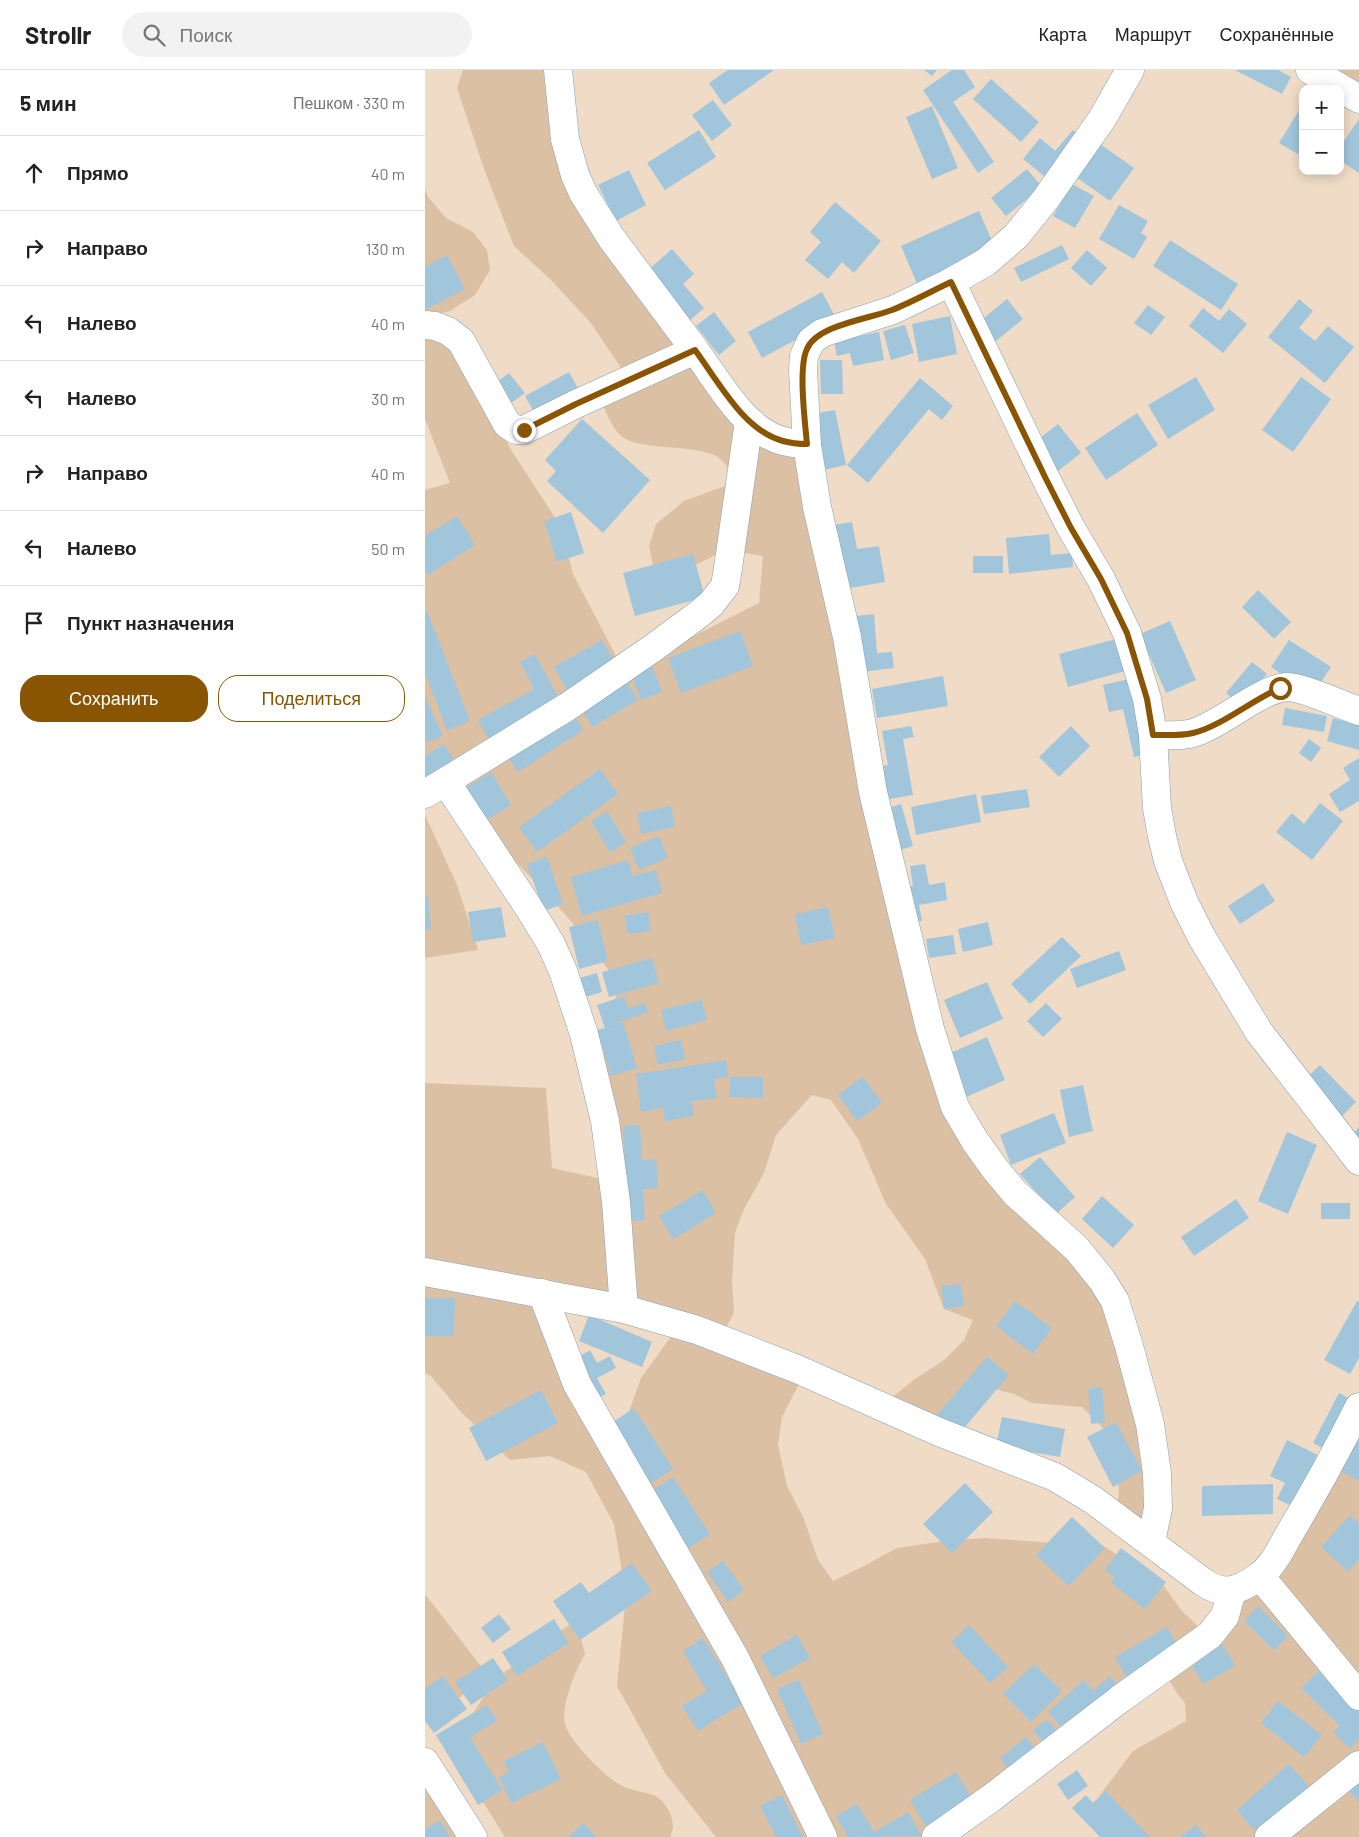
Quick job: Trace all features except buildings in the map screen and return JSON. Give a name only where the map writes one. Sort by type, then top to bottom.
[{"type":"lane","points":[[558,70],[565,139],[570,158],[583,193],[612,239],[749,421],[762,431],[783,441],[807,444]]},
{"type":"lane","points":[[1131,70],[1102,119],[1017,236],[986,262],[951,282],[893,310],[822,333],[811,341],[804,356],[803,370],[807,444],[817,507],[847,636],[873,792],[935,1047],[955,1106],[985,1156],[1015,1193],[1077,1248],[1115,1301],[1150,1424],[1157,1473],[1158,1508],[1151,1542]]},
{"type":"lane","points":[[1310,70],[1359,99]]},
{"type":"lane","points":[[951,282],[1050,488],[1101,579],[1127,633],[1147,699],[1153,735],[1157,808],[1162,836],[1168,861],[1188,911],[1259,1032],[1359,1161]]},
{"type":"lane","points":[[425,325],[449,331],[461,341],[507,424],[516,430],[524,430],[576,404],[695,350]]},
{"type":"lane","points":[[624,1309],[616,1202],[605,1121],[584,1034],[566,980],[551,944],[527,905],[435,788],[567,707],[653,648],[699,614],[717,597],[725,586],[729,568],[749,421]]},
{"type":"lane","points":[[1153,735],[1194,733],[1267,694],[1285,688],[1297,688],[1359,711]]},
{"type":"lane","points":[[425,1272],[624,1309],[697,1330],[797,1369],[939,1432],[1043,1472],[1078,1490],[1213,1588],[1223,1592],[1232,1590],[1260,1576],[1278,1553],[1308,1503],[1359,1407]]},
{"type":"lane","points":[[542,1293],[577,1384],[735,1658],[823,1837]]},
{"type":"lane","points":[[1260,1576],[1359,1696]]},
{"type":"lane","points":[[936,1837],[990,1799],[1120,1699],[1210,1635],[1225,1616],[1232,1590]]},
{"type":"lane","points":[[425,1762],[473,1837]]},
{"type":"lane","points":[[1269,1837],[1359,1764]]},
{"type":"shaded area","points":[[425,70],[1359,70],[1359,1837],[425,1837]]},
{"type":"shaded area","points":[[463,70],[566,70],[578,174],[762,433],[796,430],[955,1113],[1112,1277],[1158,1538],[1115,1519],[1119,1493],[1113,1438],[1082,1407],[1032,1403],[1014,1394],[980,1385],[940,1431],[881,1406],[915,1379],[944,1360],[964,1340],[973,1320],[944,1309],[925,1259],[886,1204],[858,1139],[831,1100],[812,1095],[776,1135],[764,1173],[743,1211],[735,1233],[732,1282],[734,1313],[725,1330],[803,1376],[782,1417],[778,1445],[787,1486],[804,1519],[818,1560],[833,1581],[897,1548],[945,1541],[986,1538],[1055,1543],[1099,1543],[1163,1585],[1182,1611],[1210,1638],[1359,1429],[1359,1837],[1111,1837],[1097,1799],[1133,1751],[1186,1721],[1185,1703],[1165,1673],[951,1837],[716,1837],[665,1773],[617,1686],[626,1595],[614,1524],[586,1472],[550,1456],[510,1460],[461,1412],[431,1376],[425,1373],[425,1083],[546,1088],[552,1168],[616,1182],[594,1070],[615,1034],[616,982],[593,947],[550,897],[446,789],[425,801],[425,490],[450,483],[425,419],[425,337],[451,325],[510,448],[561,527],[573,574],[624,671],[759,603],[763,556],[725,550],[674,576],[653,565],[649,546],[656,524],[684,501],[731,484],[733,474],[717,456],[704,452],[652,446],[629,441],[621,436],[614,427],[599,395],[628,378],[590,322],[551,280],[514,246],[484,169],[457,88]],"holes":[[[546,1295],[678,1327],[641,1378],[625,1423],[615,1442]]]},
{"type":"shaded area","points":[[1327,70],[1359,70],[1359,104],[1344,88],[1344,85],[1341,85]]},
{"type":"shaded area","points":[[425,189],[428,197],[446,218],[473,232],[487,250],[490,270],[475,295],[450,311],[425,317]]},
{"type":"shaded area","points":[[425,815],[457,885],[478,950],[425,958]]},
{"type":"shaded area","points":[[425,1594],[487,1674],[440,1715],[425,1721]]},
{"type":"shaded area","points":[[576,1620],[585,1654],[567,1697],[564,1715],[567,1730],[587,1756],[617,1783],[653,1795],[661,1800],[673,1822],[670,1837],[505,1837],[483,1802],[455,1742],[494,1680]]},
{"type":"shaded area","points":[[425,1747],[478,1837],[425,1837]]},
{"type":"route","points":[[524,430],[576,404],[695,350],[742,414],[755,426],[783,441],[807,444],[803,370],[804,356],[811,341],[822,333],[893,310],[951,282],[993,365],[1046,479],[1118,612],[1134,652],[1147,699],[1153,735],[1194,733],[1280,688]]}]
